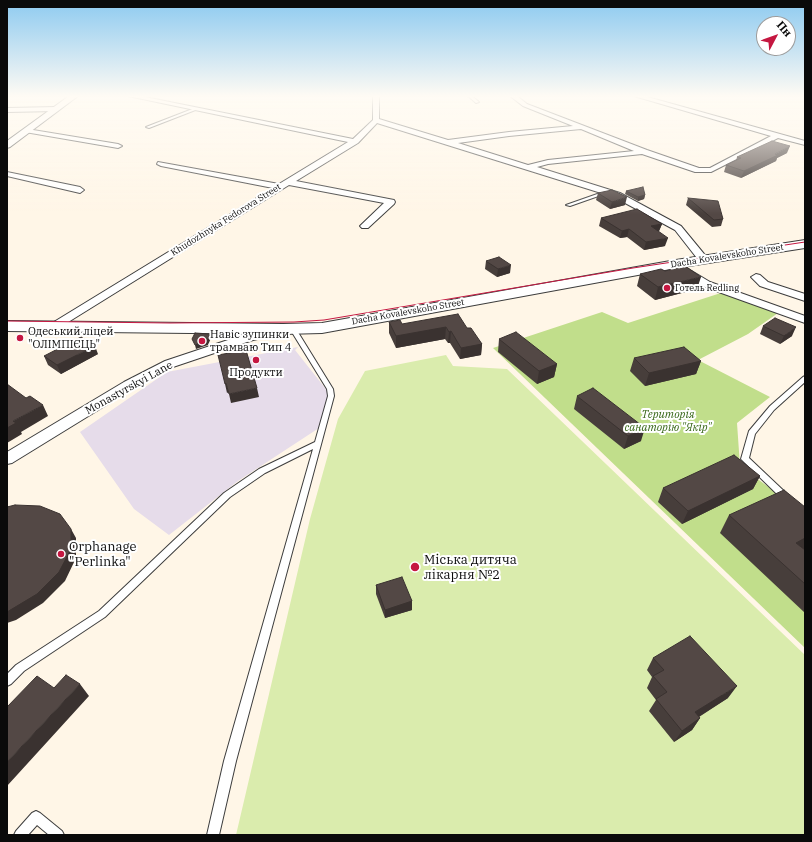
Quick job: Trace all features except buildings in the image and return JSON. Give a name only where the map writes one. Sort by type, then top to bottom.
[{"type":"street","points":[[7,146],[21,135]]},
{"type":"street","points":[[53,135],[118,146]]},
{"type":"street","points":[[327,135],[355,141]]},
{"type":"street","name":"Khudozhnyka Fedorova Street","points":[[52,327],[355,141],[361,135]]},
{"type":"street","points":[[427,135],[609,191],[678,228],[704,260]]},
{"type":"street","points":[[449,142],[502,135]]},
{"type":"street","points":[[602,135],[644,152],[703,170],[711,170],[776,135]]},
{"type":"street","points":[[778,135],[805,143]]},
{"type":"street","points":[[529,167],[548,162],[644,152]]},
{"type":"street","points":[[161,164],[391,202],[364,226]]},
{"type":"street","points":[[7,174],[80,190]]},
{"type":"street","name":"Dacha Kovalevskoho Street","points":[[7,326],[288,329],[322,328],[676,264],[805,244]]},
{"type":"street","points":[[676,264],[706,284],[805,320]]},
{"type":"street","points":[[756,277],[764,284],[805,298]]},
{"type":"street","name":"Monastyrskyi Lane","points":[[7,459],[129,385],[170,364],[250,337],[288,329]]},
{"type":"lane","points":[[568,205],[609,191]]},
{"type":"lane","points":[[213,835],[230,761],[332,392],[288,329]]},
{"type":"lane","points":[[783,495],[745,458],[752,433],[772,408],[805,378]]},
{"type":"lane","points":[[7,681],[20,668],[102,614],[227,495],[262,471],[318,443]]},
{"type":"lane","points":[[20,835],[36,817],[58,835]]},
{"type":"shaded area","points":[[298,347],[295,350],[329,393],[319,428],[238,481],[169,535],[134,509],[80,432],[167,372]]},
{"type":"green space","name":"Територія санаторію \"Якір\"","points":[[727,291],[778,313],[748,334],[698,360],[770,397],[737,423],[740,466],[805,514],[805,648],[493,348],[602,312],[628,323]]},
{"type":"green space","name":"Міська дитяча лікарня №2","points":[[446,355],[453,366],[507,369],[805,655],[805,835],[236,835],[310,519],[338,419],[365,371]]},
{"type":"tram line","points":[[7,321],[170,323],[294,322],[324,320],[633,268],[805,242]]},
{"type":"place","name":"Готель Redling","points":[[667,288]]},
{"type":"place","name":"Одеський ліцей \"ОЛІМПІЄЦЬ\"","points":[[20,338]]},
{"type":"place","name":"Навіс зупинки трамваю Тип 4","points":[[202,341]]},
{"type":"place","name":"Продукти","points":[[256,360]]},
{"type":"place","name":"Orphanage \"Perlinka\"","points":[[61,554]]},
{"type":"place","name":"Міська дитяча лікарня №2","points":[[415,567]]}]
